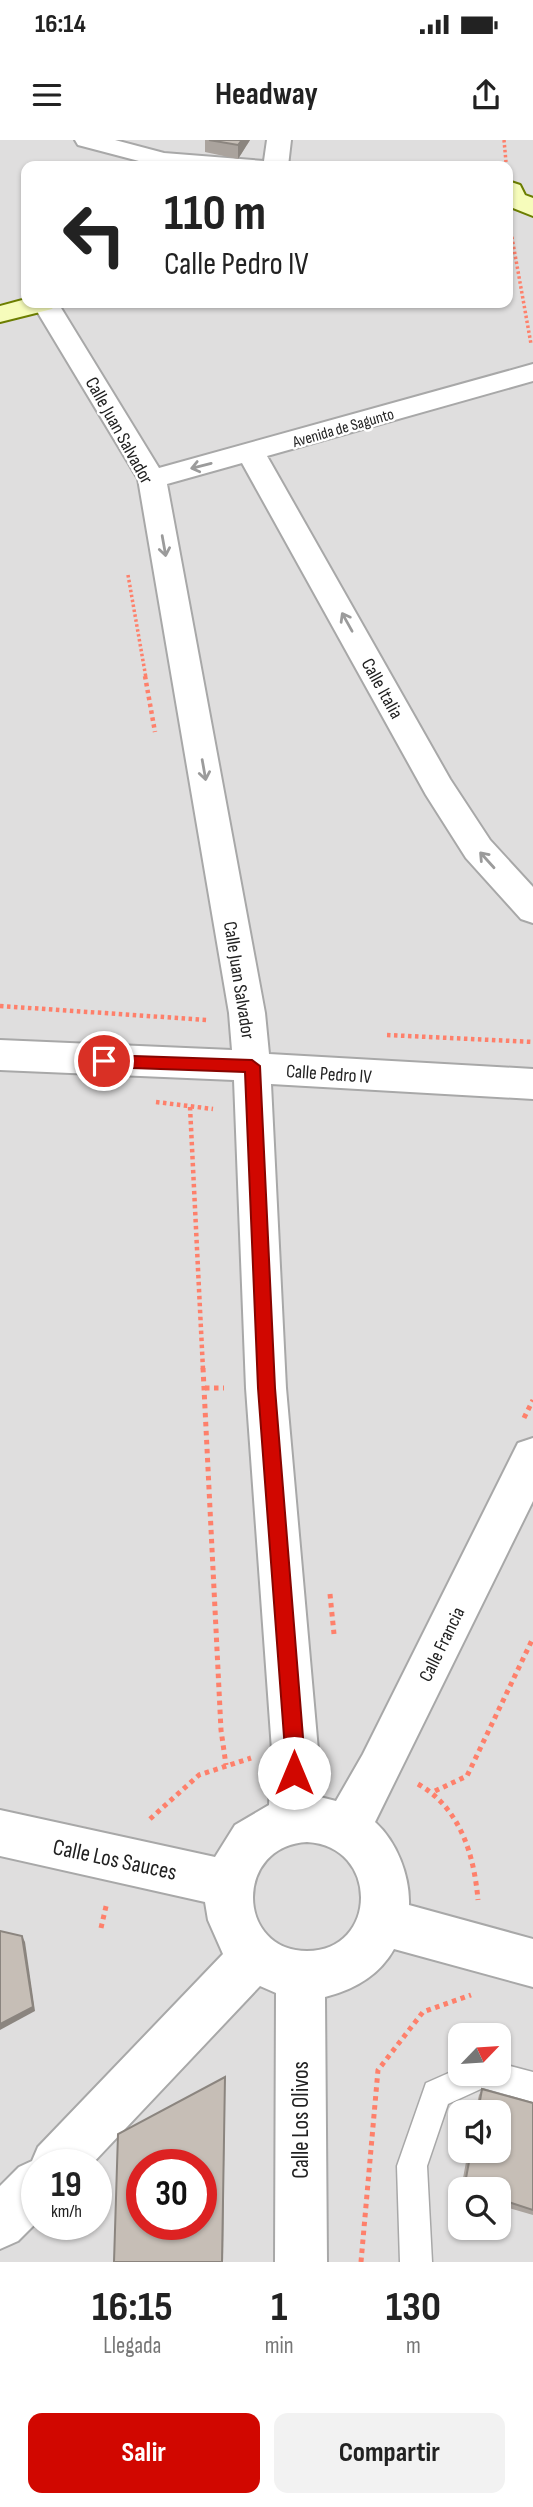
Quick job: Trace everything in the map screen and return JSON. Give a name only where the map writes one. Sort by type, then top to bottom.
[{"type":"main road","points":[[514,181],[514,199],[533,208]]},
{"type":"main road","points":[[0,313],[22,308]]},
{"type":"street","points":[[87,140],[170,150],[229,161]]},
{"type":"street","points":[[277,161],[279,140]]},
{"type":"street","name":"Calle Juan Salvador","points":[[47,308],[152,479],[247,1013],[252,1066],[266,1388],[295,1750],[292,1818]]},
{"type":"street","name":"Avenida de Sagunto","points":[[152,479],[527,374]]},
{"type":"street","name":"Calle Italia","points":[[251,453],[438,787],[478,849],[533,910]]},
{"type":"street","name":"Calle Pedro IV","points":[[0,1055],[252,1066],[286,1071],[533,1084]]},
{"type":"street","name":"Calle Francia","points":[[346,1828],[379,1770],[533,1457]]},
{"type":"street","points":[[311,1816],[346,1828],[365,1845],[379,1868],[384,1895],[381,1922],[369,1946],[350,1965],[326,1975],[300,1977],[276,1970],[255,1956],[239,1935],[231,1910],[231,1884],[237,1861],[251,1840],[270,1826],[292,1818],[311,1816]]},
{"type":"street","name":"Calle Los Sauces","points":[[0,1833],[117,1861],[231,1884]]},
{"type":"street","points":[[381,1922],[533,1963]]},
{"type":"street","points":[[71,2149],[255,1956]]},
{"type":"street","name":"Calle Los Olivos","points":[[300,1977],[301,2262]]},
{"type":"street","points":[[0,2223],[21,2201]]},
{"type":"lane","points":[[511,2081],[533,2087]]},
{"type":"lane","points":[[416,2262],[412,2166],[438,2094],[456,2086]]},
{"type":"path","points":[[504,140],[509,161]]},
{"type":"path","points":[[513,241],[532,347],[527,374]]},
{"type":"path","points":[[127,564],[157,745]]},
{"type":"path","points":[[0,1006],[209,1020],[208,1010]]},
{"type":"path","points":[[385,1035],[533,1042]]},
{"type":"path","points":[[190,1107],[221,1730],[226,1765]]},
{"type":"path","points":[[329,1585],[334,1637]]},
{"type":"path","points":[[435,1791],[467,1776],[533,1638]]},
{"type":"path","points":[[101,1928],[117,1861],[159,1808],[199,1775],[226,1765],[295,1750]]},
{"type":"path","points":[[379,1770],[435,1791],[471,1852],[478,1889],[472,1995]]},
{"type":"path","points":[[361,2262],[378,2070],[424,2012],[472,1995],[484,1998]]},
{"type":"shaded area","points":[[0,140],[533,140],[533,2262],[0,2262]]},
{"type":"building","points":[[209,140],[242,140],[238,145]]},
{"type":"building","points":[[0,1931],[22,1936],[33,2007],[0,2024]]},
{"type":"building","points":[[225,2077],[222,2262],[114,2262],[118,2134]]},
{"type":"building","points":[[482,2089],[533,2103],[533,2210],[511,2203],[511,2177],[466,2177],[469,2163],[511,2163],[511,2100],[480,2100]]},
{"type":"route","points":[[104,1061],[252,1066],[266,1388],[295,1750],[294,1773]]}]
